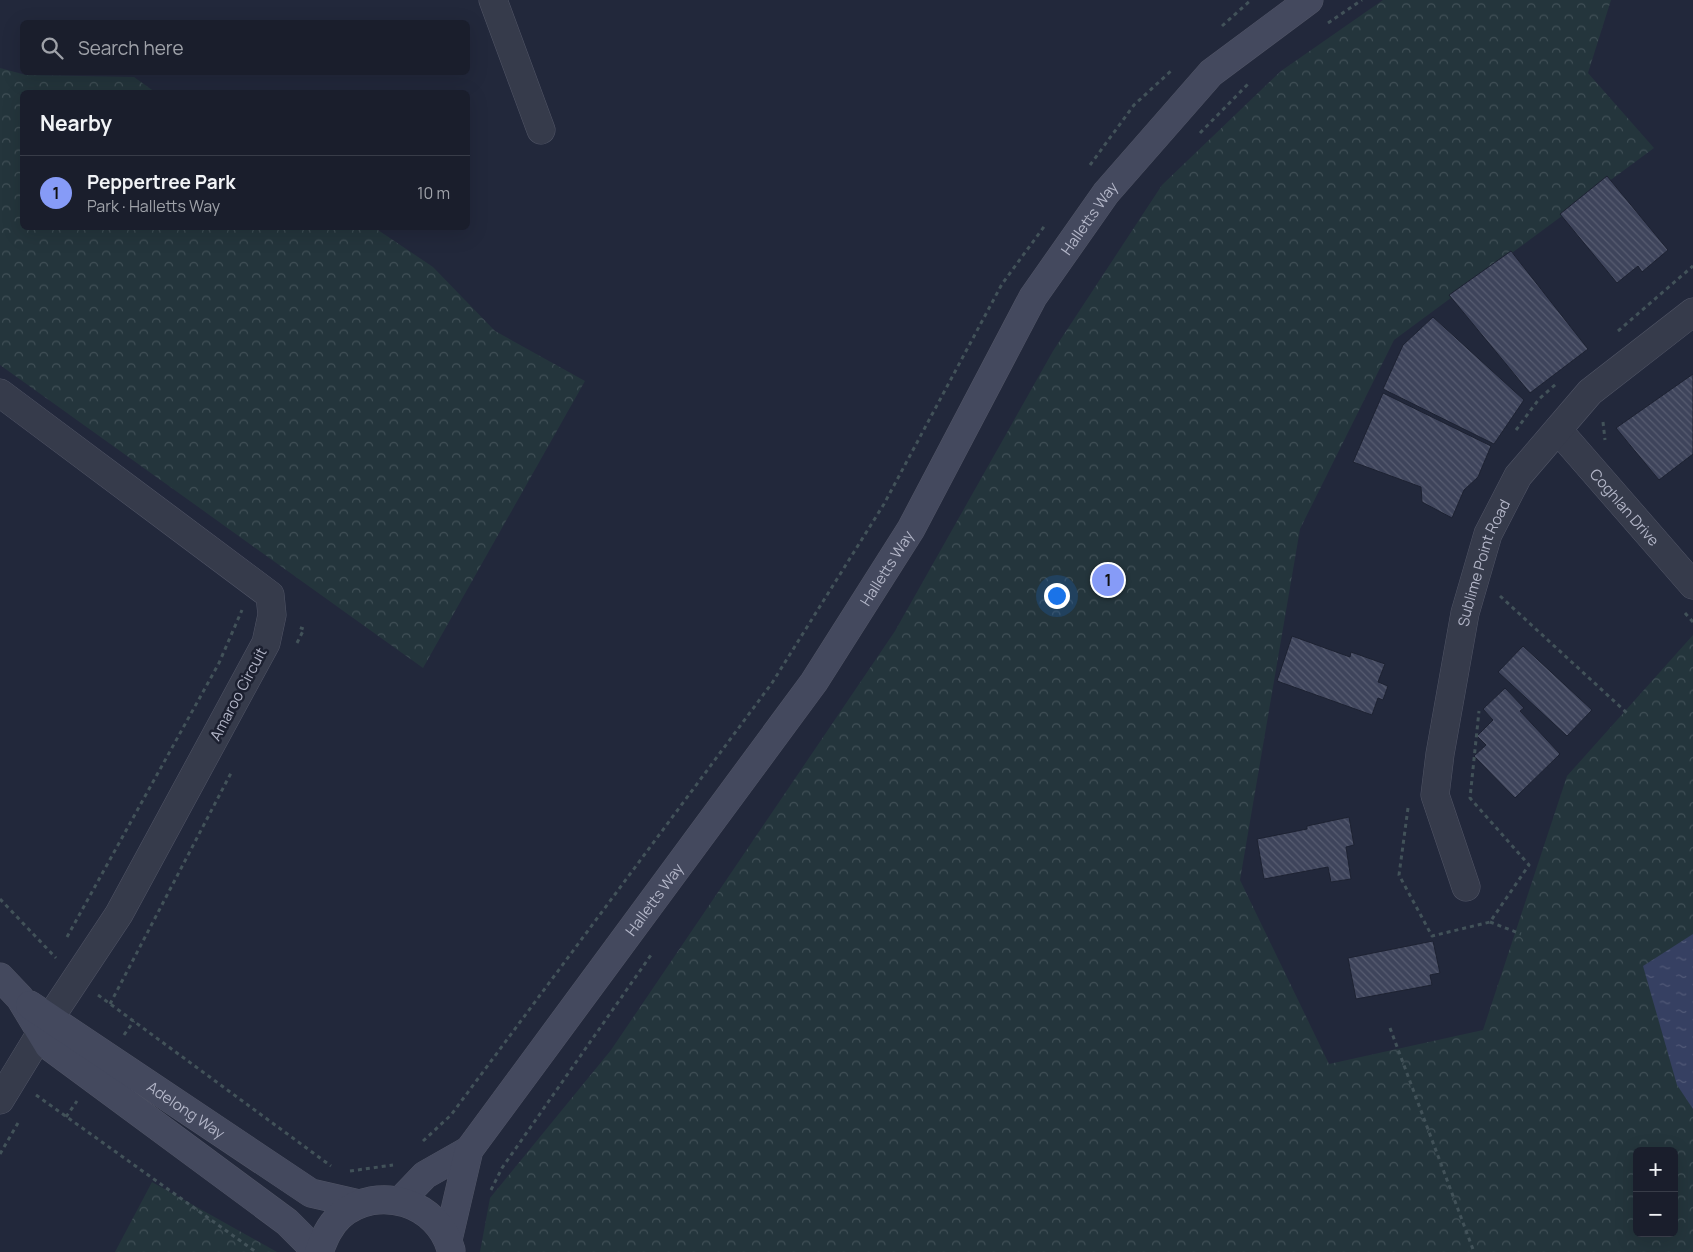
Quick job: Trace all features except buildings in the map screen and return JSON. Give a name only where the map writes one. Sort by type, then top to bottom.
[{"type":"street","points":[[493,0],[541,130]]},
{"type":"street","name":"Halletts Way","points":[[400,1201],[425,1175],[469,1150],[814,682],[911,529],[1033,298],[1106,193],[1211,73],[1309,0]]},
{"type":"street","name":"Sublime Point Road","points":[[1466,887],[1435,795],[1440,754],[1466,613],[1488,534],[1518,476],[1590,392],[1693,312]]},
{"type":"street","name":"Amaroo Circuit","points":[[0,393],[270,595],[272,615],[266,643],[119,914],[6,1090]]},
{"type":"street","name":"Coghlan Drive","points":[[1558,430],[1693,585]]},
{"type":"street","name":"Adelong Way","points":[[0,977],[46,1025],[310,1193],[359,1204]]},
{"type":"street","name":"Adelong Way","points":[[46,1025],[49,1046],[287,1222],[318,1252]]},
{"type":"street","name":"Halletts Way","points":[[450,1246],[469,1150]]},
{"type":"street","points":[[318,1252],[327,1233],[340,1216],[359,1204],[386,1199],[400,1201],[420,1208],[437,1222],[450,1246]]},
{"type":"path","points":[[1214,33],[1251,0]]},
{"type":"path","points":[[1088,167],[1134,104],[1178,65]]},
{"type":"path","points":[[417,1146],[451,1115],[772,683],[884,504],[1002,284],[1048,222]]},
{"type":"path","points":[[1586,460],[1606,439],[1602,414]]},
{"type":"path","points":[[1494,600],[1496,592],[1627,713]]},
{"type":"path","points":[[65,940],[218,663],[245,603]]},
{"type":"path","points":[[1479,710],[1470,798],[1529,866]]},
{"type":"path","points":[[0,899],[76,979],[331,1167]]},
{"type":"path","points":[[1490,922],[1522,934]]},
{"type":"path","points":[[55,957],[60,948]]},
{"type":"path","points":[[1390,1028],[1474,1252]]},
{"type":"path","points":[[6,1090],[256,1252]]},
{"type":"path","points":[[349,1171],[398,1164]]},
{"type":"green space","points":[[1383,0],[1611,0],[1588,73],[1654,148],[1394,340],[1300,529],[1240,880],[1329,1064],[1483,1030],[1567,776],[1693,635],[1693,1252],[480,1252],[490,1198],[611,1050],[895,631],[1053,351],[1162,185],[1281,71]]},
{"type":"green space","points":[[0,68],[20,73],[20,75],[134,77],[152,90],[20,90],[20,230],[378,230],[433,267],[495,331],[585,381],[423,668],[0,365]]},
{"type":"green space","points":[[152,1182],[277,1252],[115,1252]]},
{"type":"water","points":[[1693,934],[1693,1109],[1677,1085],[1643,966]]},
{"type":"place","name":"Peppertree Park","points":[[1108,580]]}]
